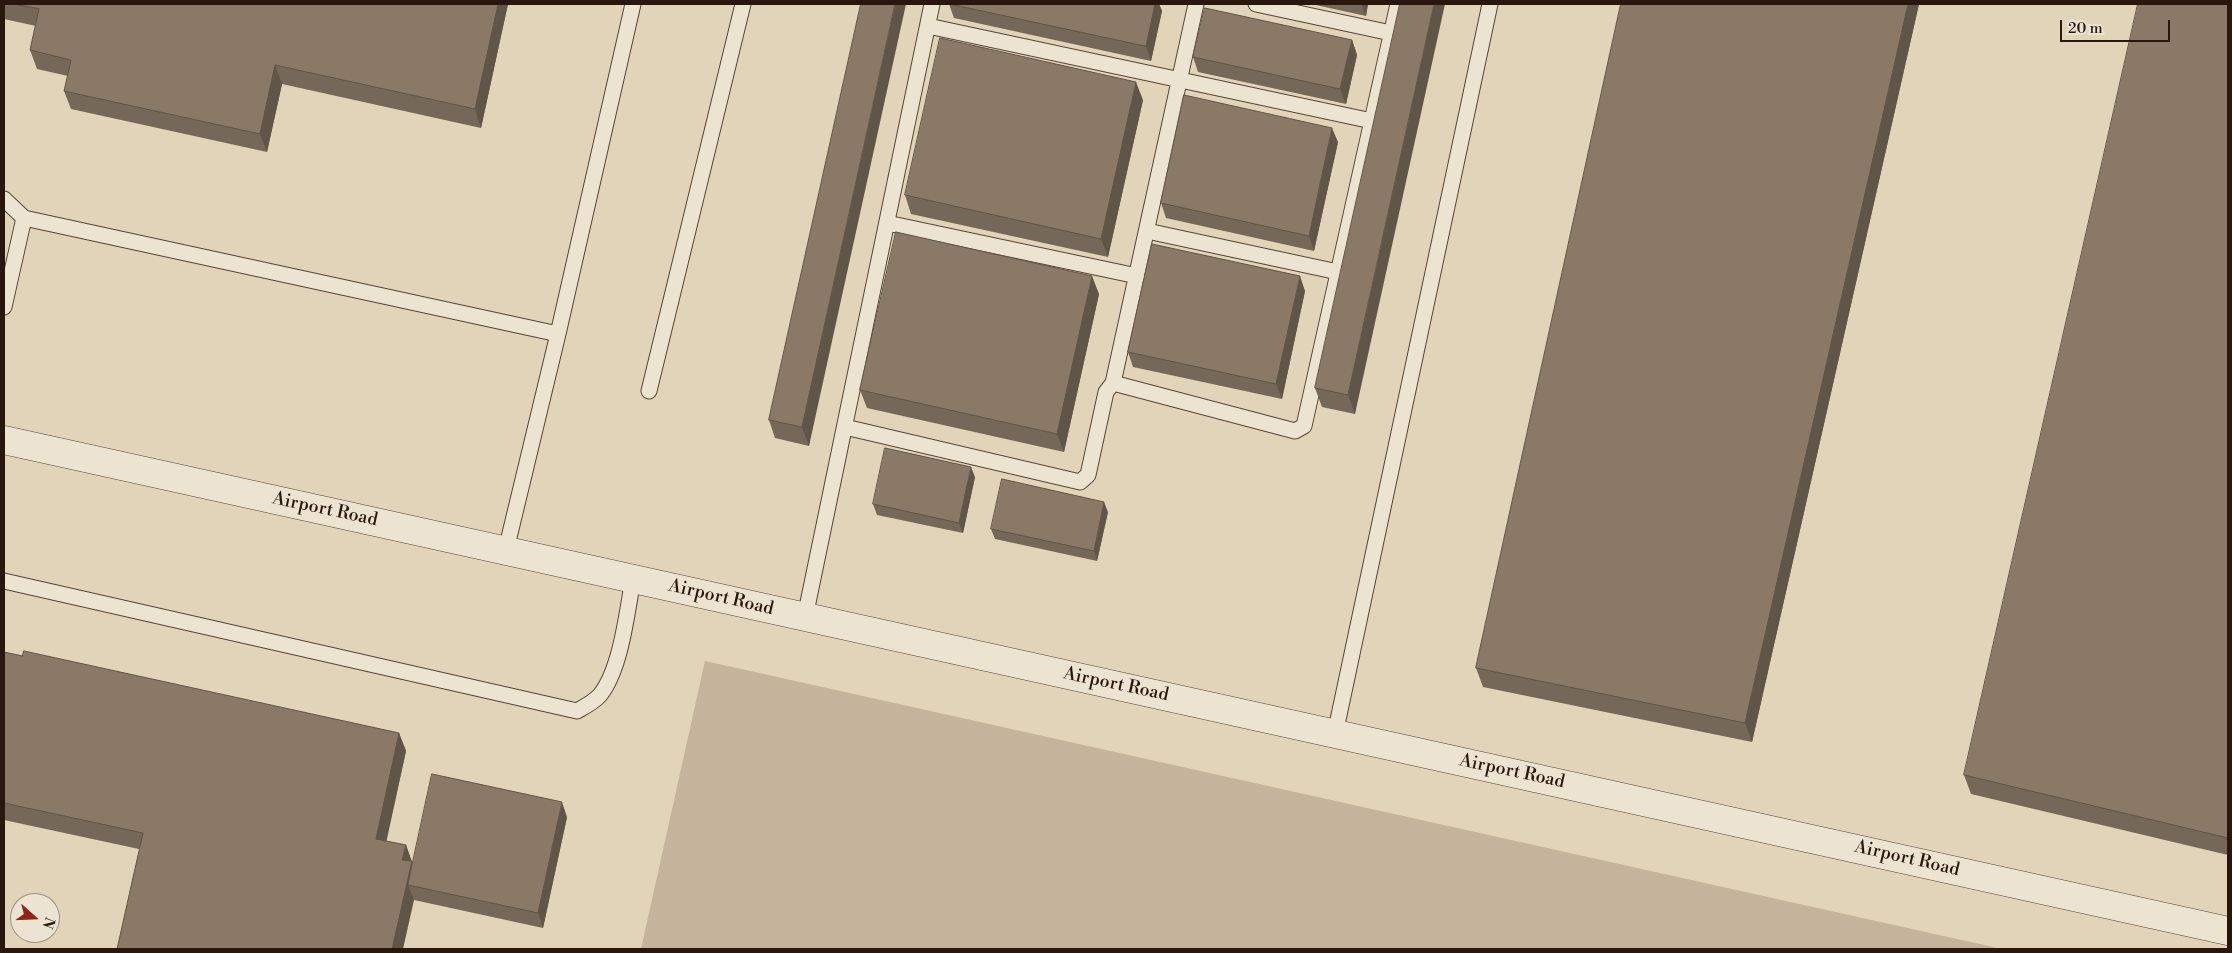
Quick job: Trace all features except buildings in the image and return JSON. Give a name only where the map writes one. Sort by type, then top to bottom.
[{"type":"street","name":"Airport Road","points":[[4,440],[2228,931]]},
{"type":"lane","points":[[506,550],[558,334],[633,4]]},
{"type":"lane","points":[[649,392],[743,4]]},
{"type":"lane","points":[[805,617],[932,4]]},
{"type":"lane","points":[[844,427],[1080,482],[1088,475],[1106,392],[1113,383],[1196,4]]},
{"type":"lane","points":[[1256,4],[1391,33]]},
{"type":"lane","points":[[1113,383],[1295,431],[1304,426],[1398,4]]},
{"type":"lane","points":[[1335,734],[1490,4]]},
{"type":"lane","points":[[928,26],[1372,121]]},
{"type":"lane","points":[[4,199],[24,218],[558,334]]},
{"type":"lane","points":[[4,308],[24,218]]},
{"type":"lane","points":[[887,223],[1137,276]]},
{"type":"lane","points":[[1146,230],[1338,272]]},
{"type":"lane","points":[[4,581],[577,712],[600,696],[619,652],[633,579]]},
{"type":"shaded area","points":[[705,661],[2002,949],[641,949]]}]
